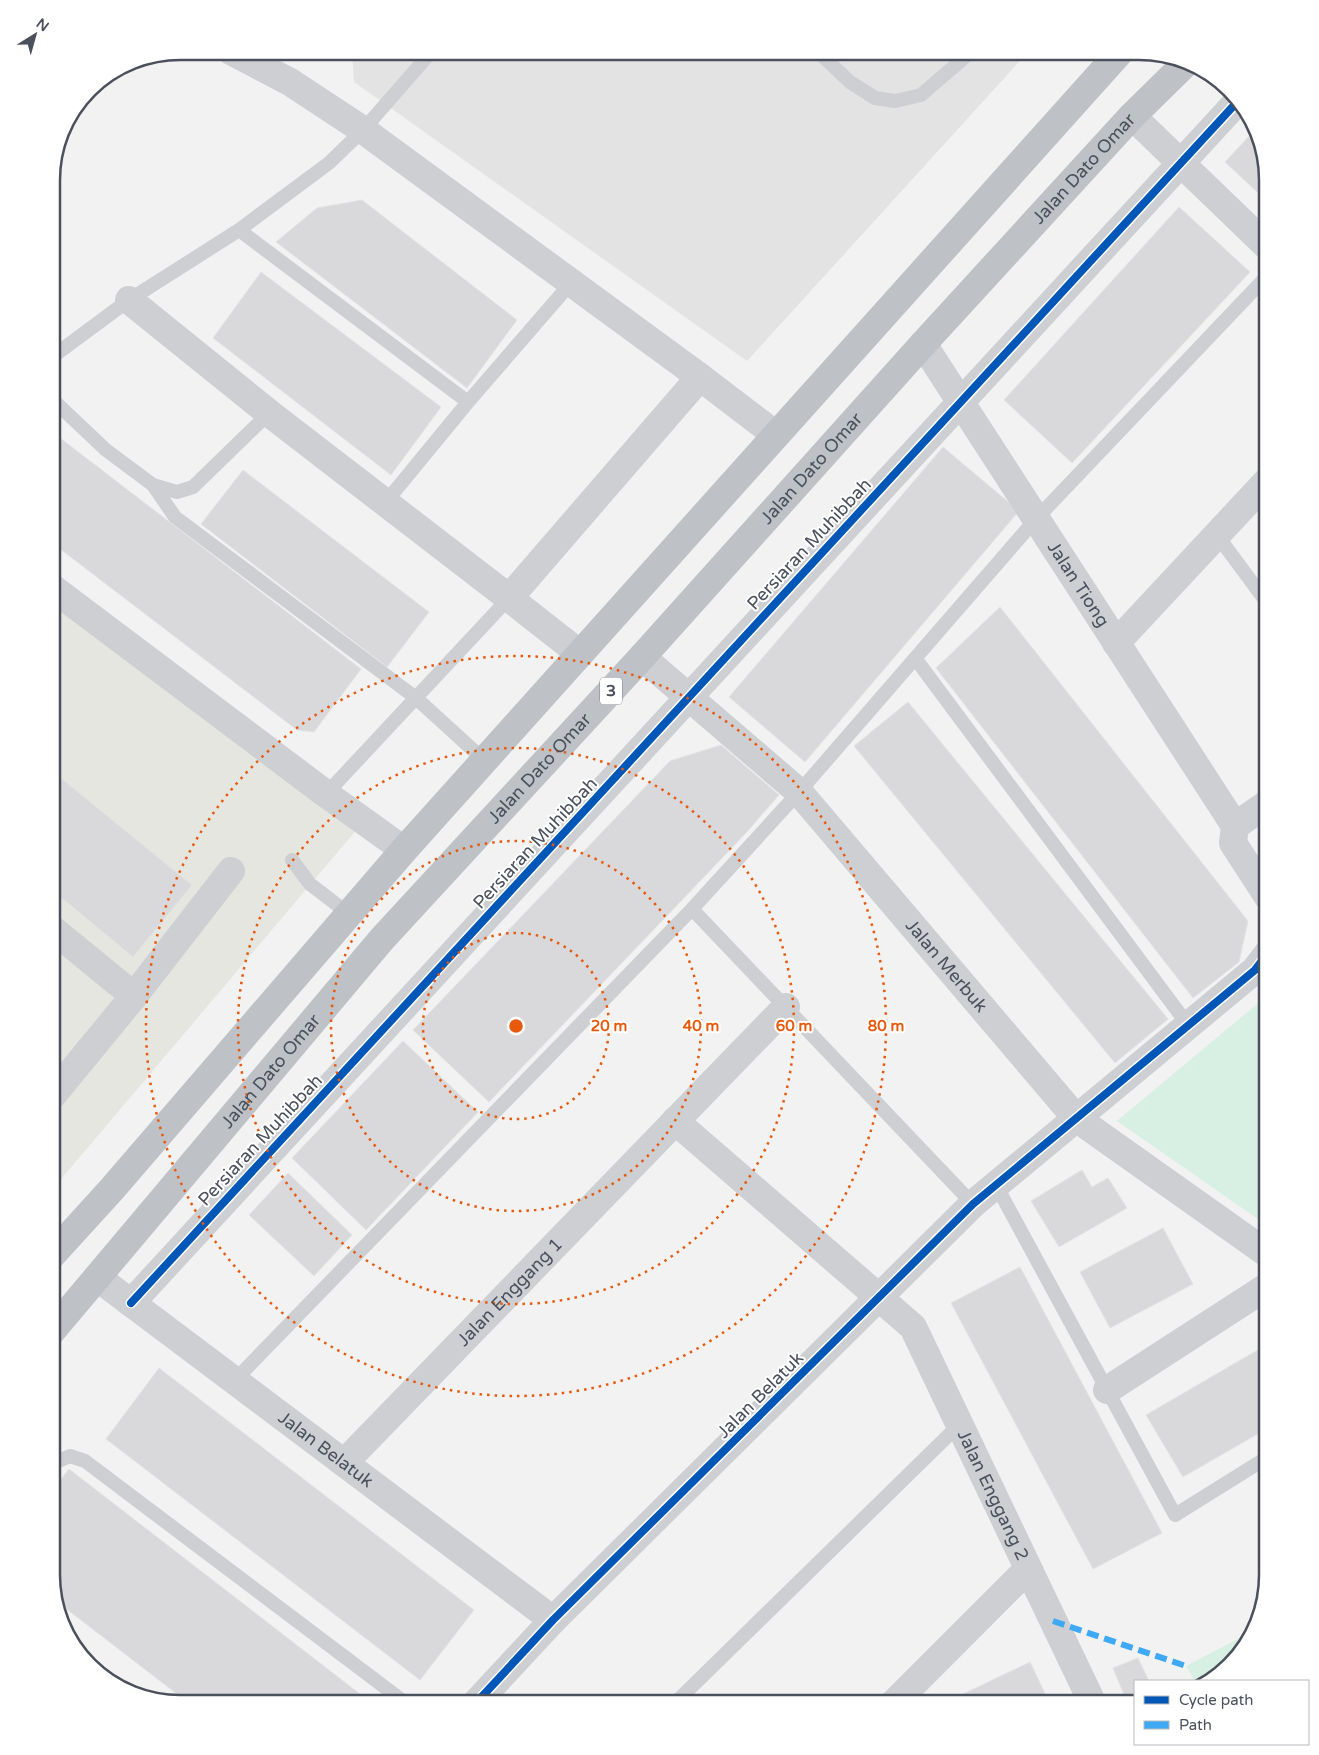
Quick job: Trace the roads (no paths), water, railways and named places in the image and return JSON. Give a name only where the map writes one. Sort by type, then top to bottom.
[{"type":"highway","points":[[60,1246],[112,1189],[404,850],[1113,60]]},
{"type":"highway","points":[[1132,116],[1173,65]]},
{"type":"highway","name":"Jalan Dato Omar","points":[[60,1322],[382,939],[642,657],[923,344],[1132,116],[1181,68]]},
{"type":"street","points":[[248,60],[290,82],[363,130],[700,377],[776,435]]},
{"type":"street","name":"Persiaran Muhibbah","points":[[131,1303],[1233,106]]},
{"type":"street","points":[[1132,116],[1259,238]]},
{"type":"street","points":[[129,300],[268,413],[509,598],[578,654]]},
{"type":"street","name":"Jalan Tiong","points":[[923,344],[1235,826]]},
{"type":"street","points":[[509,598],[700,377]]},
{"type":"street","points":[[1116,643],[1259,490]]},
{"type":"street","points":[[60,594],[326,794],[404,850]]},
{"type":"street","name":"Jalan Merbuk","points":[[642,657],[799,792],[1076,1118],[1259,1248]]},
{"type":"street","points":[[1259,809],[1235,826],[1233,843],[1259,884]]},
{"type":"street","points":[[60,1086],[134,996],[231,871]]},
{"type":"street","points":[[60,935],[134,996]]},
{"type":"street","name":"Jalan Belatuk","points":[[483,1695],[553,1620],[973,1204],[1259,965]]},
{"type":"street","name":"Jalan Enggang 1","points":[[344,1463],[786,1007]]},
{"type":"street","points":[[675,1121],[879,1298]]},
{"type":"street","name":"Jalan Belatuk","points":[[98,1278],[553,1620]]},
{"type":"street","points":[[1107,1390],[1259,1292]]},
{"type":"street","name":"Jalan Enggang 2","points":[[879,1298],[912,1327],[1089,1695]]},
{"type":"street","points":[[902,1695],[1028,1568]]},
{"type":"lane","points":[[60,351],[129,300],[239,230],[328,163],[363,130],[424,60]]},
{"type":"lane","points":[[827,60],[850,82],[874,98],[896,101],[921,95],[963,60]]},
{"type":"lane","points":[[239,230],[468,402]]},
{"type":"lane","points":[[385,503],[468,402],[571,283]]},
{"type":"lane","points":[[234,1381],[692,908],[799,792],[1036,519],[1259,284]]},
{"type":"lane","points":[[60,407],[106,450],[153,485],[175,517],[416,698],[484,760]]},
{"type":"lane","points":[[153,485],[177,492],[193,487],[268,413]]},
{"type":"lane","points":[[1217,535],[1259,592]]},
{"type":"lane","points":[[326,794],[509,598]]},
{"type":"lane","points":[[915,658],[1188,1025]]},
{"type":"lane","points":[[292,860],[310,884],[350,914]]},
{"type":"lane","points":[[692,908],[973,1204]]},
{"type":"lane","points":[[996,1185],[1175,1515],[1259,1462]]},
{"type":"lane","points":[[683,1695],[960,1425]]},
{"type":"lane","points":[[60,1460],[70,1456],[85,1461],[395,1695]]}]
